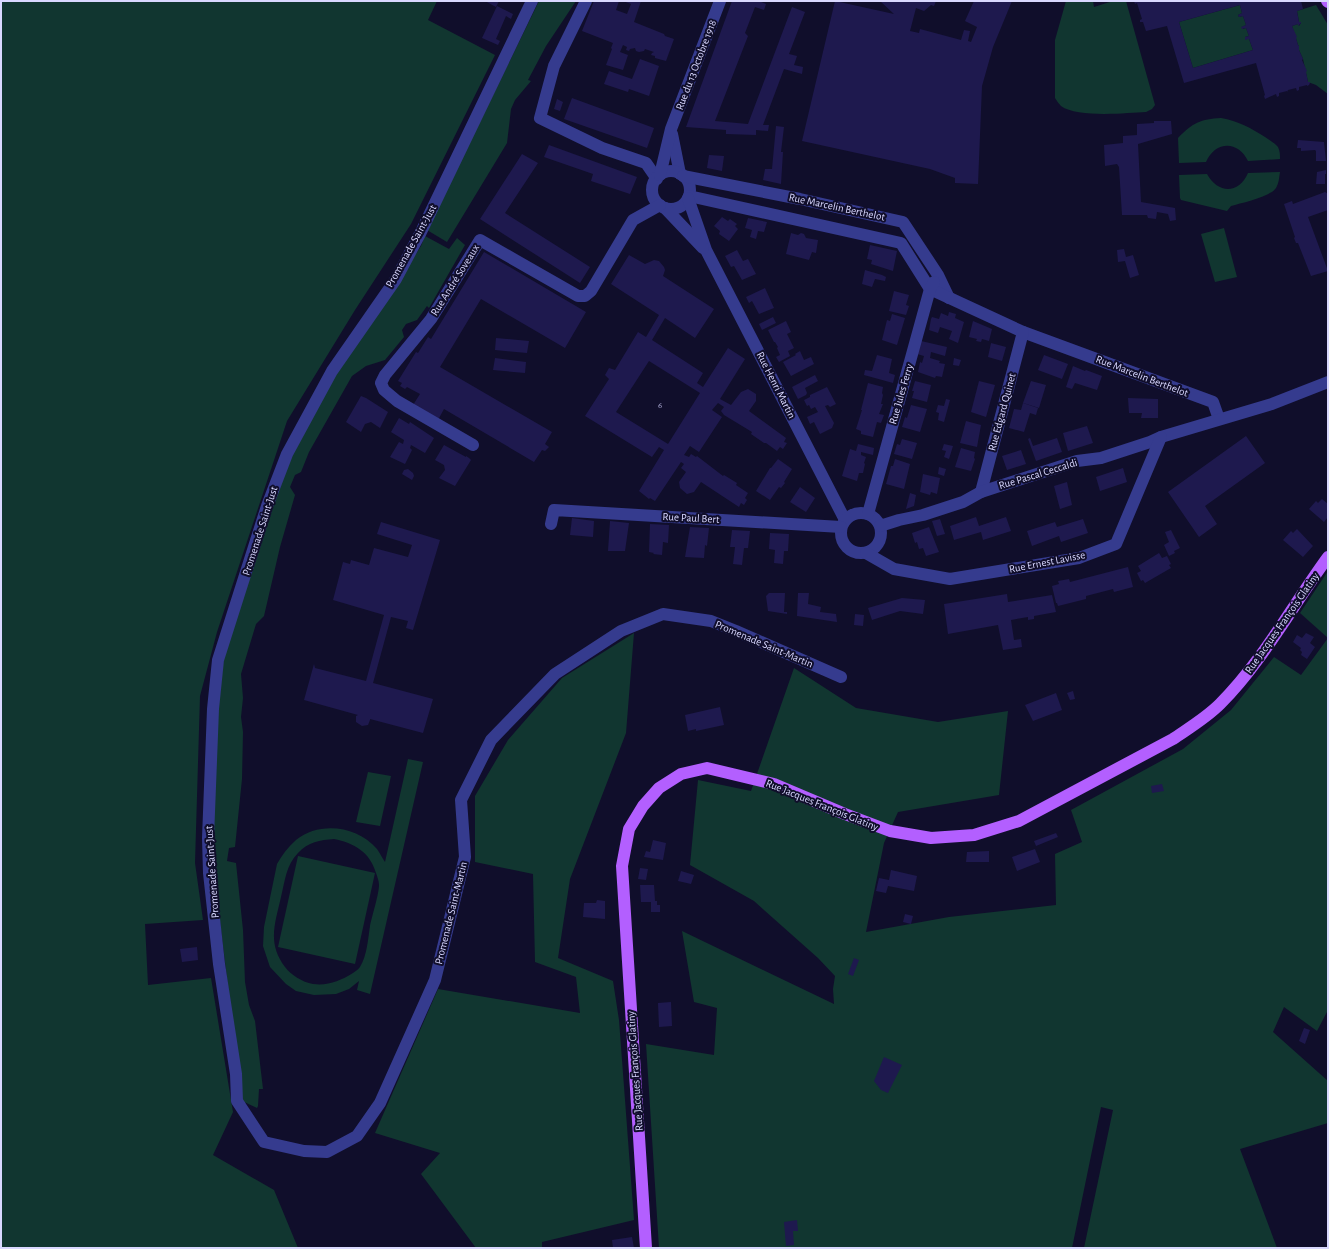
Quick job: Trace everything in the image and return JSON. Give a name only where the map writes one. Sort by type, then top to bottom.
[{"type":"main road","name":"Rue Jacques François Glatiny","points":[[646,1248],[622,866],[630,829],[643,806],[658,788],[681,774],[707,768],[774,784],[890,831],[931,838],[974,835],[1019,821],[1173,739],[1197,724],[1219,705],[1250,671],[1328,556]]},
{"type":"street","name":"Promenade Saint-Just","points":[[247,1117],[237,1101],[236,1074],[219,964],[210,873],[208,838],[209,807],[213,709],[218,660],[267,506],[287,454],[332,371],[396,278],[414,245],[532,1]]},
{"type":"street","points":[[586,1],[554,66],[540,118],[602,148],[646,163],[658,177]]},
{"type":"street","name":"Rue du 13 Octobre 1918","points":[[658,177],[671,129],[720,1]]},
{"type":"street","name":"Rue du 13 Octobre 1918","points":[[671,129],[673,144],[682,175]]},
{"type":"street","points":[[669,172],[682,175],[689,185],[688,197],[681,206],[670,209],[662,207],[656,201],[652,190],[658,177],[669,172]]},
{"type":"street","name":"Rue Marcelin Berthelot","points":[[682,175],[903,222],[938,275],[949,298]]},
{"type":"street","name":"Rue Marcelin Berthelot","points":[[688,197],[796,219],[901,243],[930,289],[1023,332],[1213,402],[1220,419]]},
{"type":"street","name":"Rue Henri Martin","points":[[688,197],[706,250],[843,524]]},
{"type":"street","points":[[796,219],[800,199]]},
{"type":"street","name":"Rue Henri Martin","points":[[662,207],[706,250]]},
{"type":"street","name":"Rue André Soveaux","points":[[473,445],[398,401],[384,390],[381,383],[384,375],[431,319],[480,240],[578,296],[585,296],[591,291],[633,220],[662,207]]},
{"type":"street","name":"Rue Jules Ferry","points":[[868,514],[930,289],[938,275]]},
{"type":"street","name":"Rue Edgard Quinet","points":[[981,492],[1023,332]]},
{"type":"street","points":[[1220,419],[1272,404],[1328,382]]},
{"type":"street","name":"Rue Pascal Ceccaldi","points":[[880,526],[923,515],[963,502],[981,492],[1077,461],[1101,458],[1161,437],[1220,419]]},
{"type":"street","name":"Rue Ernest Lavisse","points":[[866,553],[894,569],[950,579],[1079,558],[1116,544],[1161,437]]},
{"type":"street","name":"Rue Paul Bert","points":[[551,524],[554,510],[843,524]]},
{"type":"street","points":[[856,513],[868,514],[873,516],[880,526],[882,533],[877,546],[866,553],[852,552],[842,541],[841,534],[843,524],[856,513]]},
{"type":"street","name":"Promenade Saint-Martin","points":[[247,1117],[264,1142],[304,1151],[327,1152],[357,1136],[380,1103],[434,980],[465,857],[462,800],[491,740],[555,674],[621,631],[663,614],[711,621],[841,677]]},
{"type":"green space","points":[[1,1],[437,1],[428,20],[495,55],[411,224],[355,310],[287,421],[217,632],[200,696],[195,863],[203,920],[145,924],[148,985],[211,978],[233,1112],[213,1155],[274,1190],[298,1248],[1,1248]]},
{"type":"green space","points":[[539,1],[576,1],[546,46],[528,80],[531,81],[515,100],[511,109],[507,143],[447,242],[427,230]]},
{"type":"green space","points":[[1066,1],[1093,1],[1094,7],[1113,1],[1126,1],[1155,105],[1152,109],[1146,112],[1102,114],[1078,112],[1068,110],[1061,106],[1055,98],[1055,40]]},
{"type":"green space","points":[[1240,5],[1242,13],[1238,15],[1239,17],[1243,16],[1246,25],[1242,27],[1243,29],[1246,28],[1249,36],[1245,37],[1245,39],[1249,39],[1253,50],[1193,68],[1179,22]]},
{"type":"green space","points":[[1316,5],[1328,25],[1328,94],[1316,85],[1308,82],[1303,59],[1292,26],[1298,24],[1299,26],[1301,23],[1299,22],[1297,11]]},
{"type":"green space","points":[[1221,118],[1244,125],[1275,144],[1280,152],[1280,159],[1248,161],[1244,154],[1238,149],[1227,146],[1215,150],[1206,162],[1179,163],[1178,138],[1192,125],[1208,119]]},
{"type":"green space","points":[[1280,172],[1278,184],[1273,191],[1255,199],[1231,206],[1227,211],[1181,200],[1180,198],[1179,175],[1207,174],[1217,185],[1228,189],[1239,185],[1248,173]]},
{"type":"green space","points":[[1224,228],[1237,277],[1215,282],[1201,234]]},
{"type":"green space","points":[[425,236],[449,249],[457,238],[465,245],[429,308],[427,306],[417,320],[406,324],[402,330],[404,337],[385,360],[366,366],[352,376],[309,452],[301,472],[295,475],[290,487],[295,495],[280,547],[264,616],[256,624],[241,674],[243,698],[241,717],[243,732],[242,779],[235,847],[229,848],[227,861],[236,863],[243,930],[245,982],[249,1005],[255,1021],[263,1089],[259,1089],[257,1108],[242,1101],[212,856],[218,711],[224,655],[291,453],[332,375],[391,293],[421,246]]},
{"type":"green space","points":[[1328,571],[1328,638],[1300,613]]},
{"type":"green space","points":[[634,633],[626,733],[570,879],[558,958],[613,981],[619,1020],[634,1220],[542,1242],[542,1248],[476,1248],[421,1174],[440,1153],[375,1133],[438,989],[580,1013],[576,977],[535,962],[533,874],[475,862],[475,796],[508,740],[562,678]]},
{"type":"green space","points":[[1328,638],[1328,1010],[1317,1031],[1284,1007],[1273,1032],[1328,1081],[1328,1123],[1240,1149],[1277,1248],[1084,1248],[1113,1110],[1101,1107],[1072,1248],[659,1248],[646,1044],[714,1055],[717,1008],[694,1002],[682,931],[834,1004],[833,989],[835,976],[818,958],[754,901],[690,865],[698,780],[751,791],[794,668],[856,708],[938,722],[1008,711],[999,795],[898,812],[884,843],[866,932],[949,917],[1056,905],[1055,854],[1082,842],[1071,810],[1183,749],[1231,710],[1274,657],[1301,675]]},
{"type":"green space","points":[[408,759],[423,762],[370,994],[357,990],[359,981],[349,989],[336,994],[314,995],[296,991],[286,984],[270,967],[263,946],[264,927],[277,864],[285,851],[296,840],[306,834],[327,828],[338,829],[349,831],[369,841],[377,849],[385,862]],"holes":[[[334,839],[354,846],[370,859],[378,880],[378,894],[370,926],[366,953],[360,967],[339,981],[329,984],[313,984],[301,980],[287,970],[279,958],[274,941],[275,925],[286,874],[294,858],[302,849],[314,842]]]},
{"type":"green space","points":[[368,772],[391,776],[380,826],[356,822]]},
{"type":"green space","points":[[298,856],[375,873],[355,964],[278,947]]},
{"type":"building","points":[[485,1],[499,1],[496,7]]},
{"type":"building","points":[[594,1],[619,1],[616,10],[627,14],[631,4],[623,1],[641,1],[634,22],[674,39],[666,61],[655,58],[655,56],[651,55],[654,52],[645,49],[644,51],[639,52],[636,51],[635,48],[630,49],[629,51],[626,50],[627,47],[623,45],[620,52],[628,55],[623,70],[606,65],[613,43],[582,31]]},
{"type":"building","points":[[732,1],[759,1],[766,4],[764,10],[755,7],[745,33],[748,36],[715,121],[748,124],[792,7],[805,12],[789,54],[797,56],[794,65],[803,67],[802,74],[784,69],[763,125],[769,125],[768,131],[756,130],[756,135],[726,134],[726,130],[686,127]]},
{"type":"building","points":[[835,1],[894,14],[880,1],[936,1],[934,6],[931,5],[924,11],[916,8],[910,31],[919,33],[920,29],[961,40],[964,30],[970,31],[968,41],[971,42],[977,27],[965,21],[974,1],[1012,1],[993,47],[982,86],[978,184],[955,183],[955,178],[930,169],[802,141]]},
{"type":"building","points":[[1134,1],[1301,1],[1303,9],[1297,11],[1299,22],[1301,23],[1298,26],[1298,24],[1292,26],[1297,37],[1302,60],[1307,71],[1308,82],[1310,83],[1307,86],[1299,87],[1299,90],[1297,91],[1296,88],[1288,90],[1287,92],[1279,93],[1279,96],[1277,97],[1276,94],[1265,99],[1256,63],[1184,83],[1167,26],[1146,31],[1143,22],[1140,22],[1142,19],[1137,3],[1135,4]],"holes":[[[1240,5],[1242,13],[1238,15],[1239,17],[1243,16],[1246,25],[1241,27],[1242,29],[1246,28],[1249,36],[1245,37],[1245,40],[1249,39],[1253,50],[1193,68],[1179,22]]]},
{"type":"building","points":[[497,6],[513,14],[511,19],[506,16],[496,39],[500,41],[498,45],[482,38]]},
{"type":"building","points":[[640,59],[659,66],[649,96],[629,89],[628,92],[604,84],[609,71],[632,79]]},
{"type":"building","points":[[572,98],[654,128],[647,148],[564,119]]},
{"type":"building","points":[[557,99],[563,102],[560,111],[554,109]]},
{"type":"building","points":[[1154,121],[1171,121],[1172,134],[1138,144],[1141,202],[1175,208],[1176,220],[1170,221],[1168,214],[1157,212],[1156,219],[1148,218],[1147,215],[1122,215],[1119,167],[1117,164],[1105,166],[1104,145],[1123,143],[1123,136],[1137,135],[1137,124],[1154,123]]},
{"type":"building","points":[[776,126],[784,127],[781,152],[783,152],[781,184],[763,180],[765,169],[772,169]]},
{"type":"building","points":[[1298,140],[1324,142],[1326,161],[1316,161],[1315,150],[1301,151],[1301,148],[1297,148]]},
{"type":"building","points":[[549,145],[637,177],[630,194],[591,181],[593,174],[544,157]]},
{"type":"building","points":[[522,154],[538,163],[505,213],[590,267],[580,283],[480,219]]},
{"type":"building","points":[[709,155],[724,156],[722,171],[707,168]]},
{"type":"building","points":[[1326,170],[1325,184],[1316,184],[1317,172]]},
{"type":"building","points":[[1325,192],[1328,194],[1328,210],[1308,217],[1328,271],[1311,276],[1298,243],[1296,243],[1294,238],[1295,237],[1284,204],[1292,201],[1293,204]]},
{"type":"building","points":[[722,217],[728,221],[730,219],[737,224],[735,226],[738,229],[729,241],[719,234],[720,231],[714,226]]},
{"type":"building","points":[[748,218],[767,222],[764,232],[758,231],[756,239],[750,237],[752,230],[745,228]]},
{"type":"building","points":[[791,233],[798,235],[801,233],[804,234],[806,238],[818,240],[816,253],[812,252],[809,260],[786,254]]},
{"type":"building","points":[[870,245],[897,251],[893,271],[871,264],[872,260],[867,259]]},
{"type":"building","points":[[1124,249],[1126,257],[1133,255],[1139,275],[1130,278],[1125,261],[1118,262],[1117,250]]},
{"type":"building","points":[[737,250],[743,261],[748,259],[756,274],[742,280],[734,266],[731,267],[725,256]]},
{"type":"building","points":[[484,252],[586,312],[565,348],[481,299],[440,367],[552,432],[545,444],[549,447],[545,451],[542,450],[534,462],[444,409],[438,420],[413,405],[420,394],[407,387],[405,389],[400,386],[402,383],[398,381],[416,352],[418,353],[428,337],[431,339]]},
{"type":"building","points":[[629,255],[645,264],[654,260],[659,261],[665,270],[663,276],[714,309],[695,338],[665,318],[652,340],[703,373],[697,383],[703,387],[728,348],[745,359],[720,399],[731,405],[741,392],[748,389],[756,394],[756,401],[749,411],[786,438],[784,442],[787,443],[783,449],[780,447],[777,451],[751,434],[752,432],[724,415],[721,411],[724,407],[718,403],[712,410],[722,417],[699,452],[690,446],[684,455],[689,457],[691,454],[696,457],[697,456],[723,476],[724,475],[737,483],[736,485],[748,493],[745,498],[747,500],[744,505],[741,503],[739,507],[701,482],[694,492],[687,494],[680,488],[679,482],[686,472],[681,468],[684,464],[681,462],[655,501],[650,498],[649,499],[639,491],[664,450],[659,447],[652,457],[585,416],[609,379],[605,375],[609,368],[615,370],[638,332],[646,337],[659,315],[611,284]],"holes":[[[649,361],[700,393],[668,444],[616,412]]]},
{"type":"building","points":[[865,270],[886,277],[885,281],[875,279],[872,287],[862,284]]},
{"type":"building","points":[[765,288],[774,308],[759,314],[752,301],[749,303],[746,297]]},
{"type":"building","points":[[894,291],[909,295],[906,305],[909,306],[906,315],[889,311]]},
{"type":"building","points":[[949,312],[956,314],[955,318],[964,322],[958,343],[949,339],[952,331],[940,327],[938,333],[929,330],[932,317],[939,319],[941,313],[948,316]]},
{"type":"building","points":[[892,314],[905,318],[897,345],[882,340],[887,320],[890,321]]},
{"type":"building","points":[[773,317],[776,323],[762,330],[759,324]]},
{"type":"building","points":[[786,321],[791,332],[787,334],[794,348],[788,351],[790,356],[779,362],[776,357],[780,355],[777,348],[778,347],[768,330]]},
{"type":"building","points":[[973,321],[992,329],[989,341],[982,339],[981,342],[976,341],[977,339],[969,337]]},
{"type":"building","points":[[496,338],[529,341],[527,353],[495,350]]},
{"type":"building","points":[[921,341],[947,347],[945,356],[931,352],[930,358],[940,361],[939,363],[945,364],[942,377],[936,376],[935,378],[918,372],[920,362],[922,363],[924,356],[917,354]]},
{"type":"building","points":[[991,343],[1006,347],[1002,361],[988,357]]},
{"type":"building","points":[[800,351],[804,360],[811,357],[814,364],[791,376],[783,362]]},
{"type":"building","points":[[877,355],[892,359],[889,373],[895,375],[893,383],[864,375],[865,370],[872,371]]},
{"type":"building","points":[[1044,355],[1068,364],[1062,379],[1038,370]]},
{"type":"building","points":[[495,358],[526,362],[525,373],[493,370]]},
{"type":"building","points":[[954,358],[961,360],[959,366],[953,365]]},
{"type":"building","points":[[1073,366],[1102,376],[1097,390],[1075,383],[1072,389],[1066,387]]},
{"type":"building","points":[[815,375],[818,381],[805,388],[807,393],[806,395],[798,399],[792,387]]},
{"type":"building","points":[[915,381],[931,385],[927,402],[912,398],[914,391],[912,391]]},
{"type":"building","points":[[979,381],[995,385],[986,417],[971,412]]},
{"type":"building","points":[[1031,381],[1046,385],[1039,408],[1023,403]]},
{"type":"building","points":[[868,383],[883,387],[881,404],[883,404],[879,414],[884,415],[881,423],[877,422],[873,437],[861,434],[861,431],[856,429]]},
{"type":"building","points":[[827,387],[836,404],[830,407],[828,405],[825,406],[834,423],[832,428],[820,434],[814,422],[810,424],[807,417],[818,412],[815,407],[811,409],[809,405],[807,406],[804,400],[810,397],[810,395]]},
{"type":"building","points":[[361,396],[388,412],[380,428],[371,422],[365,424],[361,432],[346,422]]},
{"type":"building","points":[[1128,398],[1158,399],[1158,418],[1141,418],[1142,413],[1129,413]]},
{"type":"building","points":[[946,399],[950,400],[944,422],[938,420],[939,413],[936,412],[938,405],[944,406]]},
{"type":"building","points":[[1023,403],[1038,408],[1036,415],[1030,413],[1024,432],[1009,428],[1014,409],[1021,410]]},
{"type":"building","points":[[911,405],[927,409],[920,432],[902,427],[905,417],[907,418]]},
{"type":"building","points":[[399,418],[409,424],[410,422],[434,438],[425,453],[411,445],[410,448],[412,450],[405,464],[390,457],[399,442],[403,444],[404,440],[391,432]]},
{"type":"building","points":[[966,421],[981,425],[977,447],[960,443]]},
{"type":"building","points":[[1087,426],[1093,443],[1068,451],[1063,433]]},
{"type":"building","points":[[1246,436],[1265,463],[1205,506],[1217,524],[1199,537],[1168,492]]},
{"type":"building","points":[[1030,438],[1033,446],[1057,438],[1062,452],[1036,461],[1028,439]]},
{"type":"building","points":[[902,439],[917,443],[912,459],[894,454],[897,444],[900,445]]},
{"type":"building","points":[[858,444],[874,448],[873,455],[861,452],[861,455],[866,457],[863,473],[859,473],[857,481],[842,476],[850,449],[856,451]]},
{"type":"building","points":[[944,444],[953,446],[949,459],[944,457],[946,451],[942,450]]},
{"type":"building","points":[[444,445],[471,460],[455,486],[439,478],[445,470],[444,465],[435,460]]},
{"type":"building","points":[[961,448],[975,452],[975,459],[971,471],[955,467]]},
{"type":"building","points":[[1021,450],[1026,464],[1007,470],[1002,456]]},
{"type":"building","points":[[778,459],[792,469],[784,482],[785,483],[781,488],[779,487],[770,500],[756,491],[770,468]]},
{"type":"building","points":[[895,459],[910,464],[904,489],[886,484],[891,466],[893,466]]},
{"type":"building","points":[[939,467],[946,469],[944,476],[938,474]]},
{"type":"building","points":[[1123,468],[1127,482],[1100,491],[1096,477]]},
{"type":"building","points":[[408,469],[413,473],[414,476],[412,480],[402,474],[404,470]]},
{"type":"building","points":[[923,474],[940,478],[937,494],[931,492],[930,495],[920,492]]},
{"type":"building","points":[[1067,482],[1072,505],[1060,509],[1054,486]]},
{"type":"building","points":[[800,487],[815,498],[806,512],[790,502]]},
{"type":"building","points":[[910,493],[916,495],[914,506],[906,509]]},
{"type":"building","points":[[1322,499],[1328,504],[1328,517],[1324,522],[1309,509],[1316,501],[1318,503]]},
{"type":"building","points":[[976,517],[979,526],[1006,517],[1011,531],[983,540],[981,532],[954,540],[950,526]]},
{"type":"building","points":[[572,518],[594,521],[593,537],[570,535]]},
{"type":"building","points":[[940,519],[945,534],[937,536],[932,521]]},
{"type":"building","points":[[1083,519],[1088,533],[1061,542],[1059,536],[1032,546],[1027,531],[1055,522],[1057,527]]},
{"type":"building","points":[[610,521],[629,523],[625,551],[608,551]]},
{"type":"building","points":[[381,522],[440,540],[413,630],[406,628],[408,621],[391,617],[373,683],[433,699],[423,733],[370,719],[368,725],[362,726],[356,722],[356,716],[358,715],[304,700],[314,664],[315,668],[366,681],[384,615],[333,600],[343,562],[350,564],[351,560],[369,565],[374,548],[408,557],[412,545],[377,534]]},
{"type":"building","points":[[650,524],[669,525],[668,543],[663,542],[662,555],[649,552]]},
{"type":"building","points":[[690,527],[709,528],[704,558],[685,557]]},
{"type":"building","points":[[929,527],[939,552],[926,556],[923,548],[919,549],[917,542],[915,543],[912,533]]},
{"type":"building","points":[[1297,529],[1313,546],[1303,557],[1283,540],[1291,531],[1293,533]]},
{"type":"building","points":[[732,530],[750,531],[748,548],[744,548],[742,565],[733,564],[735,547],[730,547]]},
{"type":"building","points":[[1171,530],[1180,548],[1169,556],[1164,545],[1169,542],[1165,532]]},
{"type":"building","points":[[770,533],[789,534],[788,551],[784,551],[783,564],[774,563],[775,550],[769,549]]},
{"type":"building","points":[[1159,553],[1162,558],[1167,556],[1171,564],[1169,565],[1171,568],[1145,583],[1143,580],[1141,581],[1137,573],[1141,571],[1138,566]]},
{"type":"building","points":[[1128,567],[1133,587],[1114,592],[1113,589],[1086,596],[1086,599],[1058,606],[1056,603],[1052,586],[1059,584],[1058,581],[1069,579],[1070,582]]},
{"type":"building","points":[[769,593],[785,593],[784,612],[787,612],[787,614],[768,611],[766,596]]},
{"type":"building","points":[[798,593],[809,593],[808,604],[821,607],[820,612],[836,614],[837,622],[797,616]]},
{"type":"building","points":[[1007,594],[1008,602],[1052,595],[1056,612],[1034,616],[1034,619],[1028,620],[1028,617],[1011,620],[1014,640],[1021,639],[1022,647],[1003,650],[998,625],[948,634],[944,604]]},
{"type":"building","points":[[902,598],[925,600],[923,614],[900,611],[872,620],[868,608]]},
{"type":"building","points":[[855,614],[864,615],[863,626],[854,625]]},
{"type":"building","points":[[1306,633],[1314,637],[1310,643],[1315,647],[1307,659],[1301,655],[1301,648],[1293,642],[1297,635],[1302,638]]},
{"type":"building","points":[[1073,691],[1075,699],[1070,700],[1067,693]]},
{"type":"building","points":[[1056,693],[1062,710],[1033,721],[1025,705]]},
{"type":"building","points":[[720,707],[724,725],[696,731],[696,729],[688,731],[685,715]]},
{"type":"building","points":[[1162,784],[1164,791],[1152,793],[1151,786]]},
{"type":"building","points":[[1056,833],[1058,837],[1036,846],[1034,841]]},
{"type":"building","points":[[653,840],[666,843],[663,860],[644,857],[646,851],[650,852]]},
{"type":"building","points":[[1035,849],[1040,862],[1017,871],[1012,857]]},
{"type":"building","points":[[989,851],[989,862],[966,862],[967,852]]},
{"type":"building","points":[[640,868],[648,869],[646,880],[638,879]]},
{"type":"building","points":[[891,870],[917,876],[914,891],[888,886],[886,893],[876,891],[879,878],[889,880]]},
{"type":"building","points":[[681,871],[694,875],[691,884],[678,881]]},
{"type":"building","points":[[640,885],[654,885],[655,901],[657,901],[657,905],[660,905],[660,912],[651,912],[651,902],[641,902]]},
{"type":"building","points":[[597,900],[605,901],[605,919],[583,917],[584,903],[596,903]]},
{"type":"building","points":[[905,914],[913,916],[911,924],[903,922]]},
{"type":"building","points":[[197,947],[198,960],[182,962],[180,949]]},
{"type":"building","points":[[854,958],[859,960],[853,976],[848,974]]},
{"type":"building","points":[[671,1002],[672,1026],[659,1027],[658,1003]]},
{"type":"building","points":[[1304,1028],[1310,1030],[1305,1044],[1299,1041]]},
{"type":"building","points":[[884,1057],[902,1065],[888,1093],[881,1090],[874,1081]]},
{"type":"building","points":[[797,1220],[798,1231],[793,1231],[794,1245],[786,1246],[784,1222]]},
{"type":"building","points":[[632,1237],[634,1248],[613,1248],[612,1240]]}]
